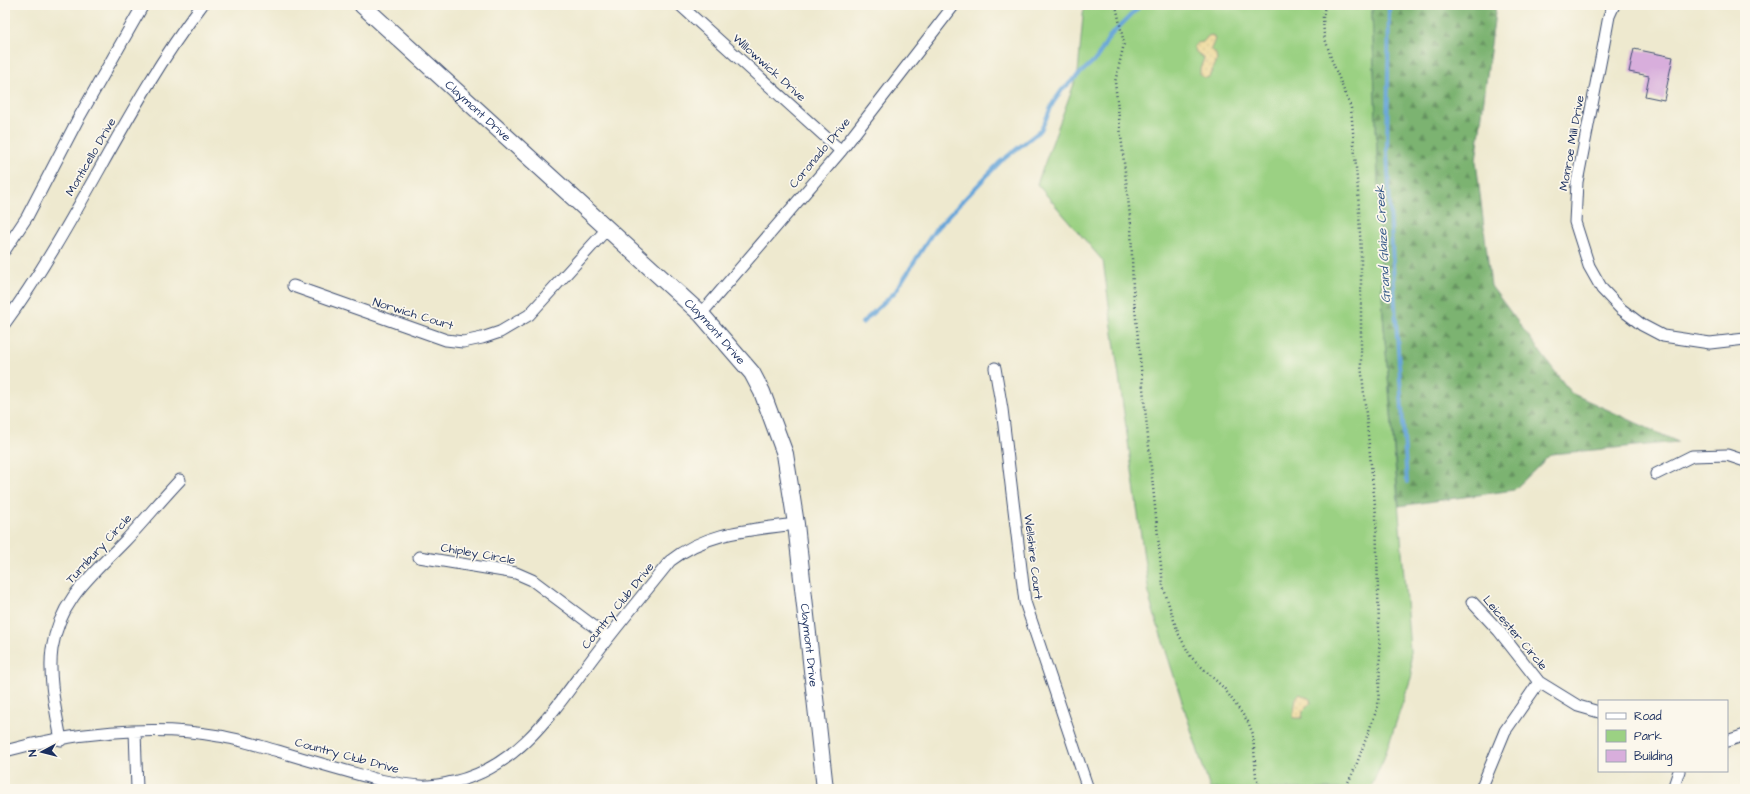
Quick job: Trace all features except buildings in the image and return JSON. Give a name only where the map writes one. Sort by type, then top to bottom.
[{"type":"street","points":[[5,250],[27,217],[77,121],[143,5]]},
{"type":"street","name":"Monticello Drive","points":[[5,323],[47,261],[156,69],[202,5]]},
{"type":"street","name":"Claymont Drive","points":[[362,5],[701,314],[752,373],[762,392],[785,454],[796,524],[825,789]]},
{"type":"street","name":"Willowwick Drive","points":[[680,5],[841,151]]},
{"type":"street","name":"Coronado Drive","points":[[701,314],[841,151],[954,5]]},
{"type":"street","name":"Monroe Mill Drive","points":[[1614,5],[1609,16],[1577,182],[1575,222],[1589,266],[1602,289],[1620,309],[1642,325],[1663,336],[1710,343],[1745,339]]},
{"type":"street","name":"Norwich Court","points":[[293,286],[446,340],[463,342],[500,332],[529,315],[607,229]]},
{"type":"street","name":"Wellshire Court","points":[[995,368],[1002,409],[1025,602],[1088,789]]},
{"type":"street","points":[[1656,474],[1692,456],[1727,455],[1745,461]]},
{"type":"street","name":"Turnbury Circle","points":[[60,740],[52,693],[52,651],[63,614],[73,595],[90,575],[126,541],[180,480]]},
{"type":"street","name":"Country Club Drive","points":[[5,751],[60,740],[135,731],[188,731],[221,736],[375,779],[421,786],[439,785],[477,775],[496,766],[513,754],[546,721],[608,637],[670,561],[700,542],[719,535],[796,524]]},
{"type":"street","name":"Chipley Circle","points":[[419,557],[521,575],[532,580],[608,637]]},
{"type":"street","name":"Leicester Circle","points":[[1472,602],[1499,631],[1539,682]]},
{"type":"street","points":[[1481,789],[1505,732],[1539,682],[1578,706],[1598,712]]},
{"type":"street","points":[[135,731],[137,789]]},
{"type":"street","points":[[1728,741],[1745,735]]},
{"type":"street","points":[[1673,789],[1679,772]]},
{"type":"path","points":[[1116,5],[1124,44],[1115,82],[1131,225],[1134,258],[1132,272],[1133,289],[1163,586],[1178,633],[1191,657],[1224,688],[1248,722],[1253,734],[1256,777],[1260,789]]},
{"type":"path","points":[[1325,5],[1323,17],[1324,35],[1352,114],[1358,191],[1360,364],[1376,515],[1380,667],[1378,706],[1362,751],[1345,789]]},
{"type":"green space","points":[[1084,5],[1373,5],[1372,12],[1383,315],[1412,675],[1383,761],[1370,789],[1210,789],[1150,601],[1103,261],[1037,184],[1078,73]]},
{"type":"green space","points":[[1373,5],[1496,5],[1476,161],[1491,286],[1571,393],[1678,442],[1551,454],[1514,490],[1399,506],[1383,315],[1372,12]]},
{"type":"sand","points":[[1212,35],[1215,39],[1211,49],[1216,54],[1217,61],[1209,77],[1205,78],[1200,75],[1200,69],[1204,58],[1196,52],[1194,46],[1197,43],[1203,42],[1208,36]]},
{"type":"sand","points":[[1300,694],[1310,699],[1311,703],[1303,711],[1302,718],[1293,718],[1296,697]]},
{"type":"waterway","points":[[862,323],[895,292],[934,231],[1000,162],[1041,130],[1053,103],[1062,90],[1097,58],[1109,37],[1141,5]]},
{"type":"waterway","name":"Grand Glaize Creek","points":[[1389,5],[1387,150],[1395,305],[1407,482]]}]
